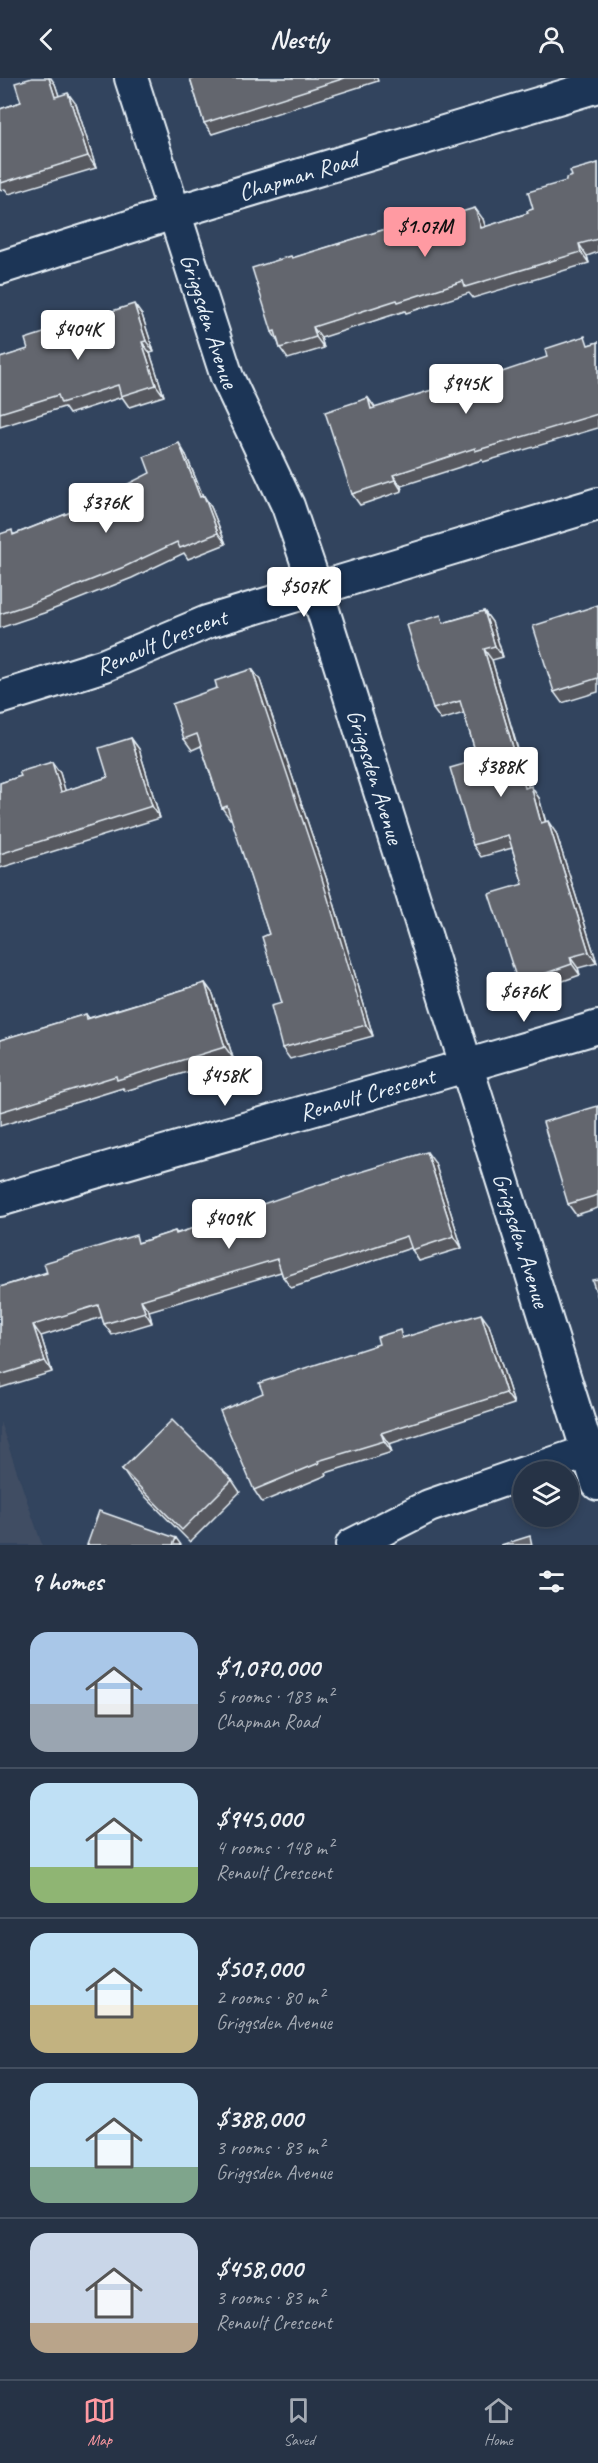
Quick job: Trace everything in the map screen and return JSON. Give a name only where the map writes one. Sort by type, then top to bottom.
[{"type":"street","name":"Griggsden Avenue","points":[[130,78],[227,377],[243,416],[288,506],[316,588],[465,1067],[593,1450],[598,1484]]},
{"type":"street","name":"Chapman Road","points":[[0,268],[173,213],[598,87]]},
{"type":"street","name":"Renault Crescent","points":[[0,698],[105,665],[207,622],[598,504]]},
{"type":"street","name":"Renault Crescent","points":[[0,1200],[190,1143],[465,1067],[598,1027]]},
{"type":"street","points":[[560,1461],[593,1450]]},
{"type":"street","points":[[352,1545],[429,1506],[513,1477]]},
{"type":"shaded area","points":[[0,1422],[42,1545],[0,1545]]},
{"type":"building","points":[[32,78],[49,78],[55,97],[68,93],[88,156],[1,183],[0,109],[21,102],[15,83]]},
{"type":"building","points":[[190,78],[345,78],[204,123]]},
{"type":"building","points":[[598,163],[598,239],[579,244],[581,252],[465,287],[463,281],[398,302],[397,300],[313,327],[316,337],[280,348],[275,331],[272,332],[252,268],[428,216],[430,221],[475,208],[481,228],[528,213],[527,211],[533,209],[528,192],[566,181],[566,178],[572,176],[570,171]]},
{"type":"building","points":[[134,304],[146,341],[142,342],[156,385],[121,396],[118,385],[61,403],[58,395],[0,413],[0,358],[28,349],[25,339]]},
{"type":"building","points":[[585,336],[588,345],[598,342],[598,414],[475,451],[475,448],[393,475],[395,480],[352,494],[325,412],[368,398],[371,409],[495,372],[496,374],[547,357],[545,349]]},
{"type":"building","points":[[179,443],[200,497],[204,496],[218,533],[180,548],[177,542],[124,567],[0,614],[0,534],[12,530],[13,535],[99,501],[98,499],[150,473],[144,457]]},
{"type":"building","points":[[598,605],[598,678],[554,692],[533,626]]},
{"type":"building","points":[[484,611],[495,646],[484,649],[525,788],[531,786],[541,823],[548,821],[589,952],[570,957],[572,964],[518,983],[489,894],[523,884],[508,835],[473,845],[450,768],[478,760],[460,701],[433,709],[407,625],[441,615],[443,623]]},
{"type":"building","points":[[252,669],[321,875],[366,1025],[282,1048],[271,1006],[282,1003],[262,937],[269,934],[227,806],[222,808],[197,734],[184,739],[172,704],[217,688],[215,681]]},
{"type":"building","points":[[131,738],[152,806],[0,854],[0,783],[21,776],[19,772],[52,762],[61,792],[108,777],[99,748]]},
{"type":"building","points":[[205,983],[225,1047],[117,1080],[116,1076],[0,1112],[0,1040],[86,1014],[87,1019]]},
{"type":"building","points":[[598,1106],[598,1195],[568,1204],[543,1122]]},
{"type":"building","points":[[427,1152],[454,1236],[412,1250],[407,1236],[283,1277],[277,1259],[141,1300],[145,1312],[104,1324],[98,1305],[33,1325],[45,1361],[0,1375],[0,1287],[47,1273],[44,1263],[136,1235],[138,1243],[175,1231],[176,1234],[318,1185]]},
{"type":"building","points":[[598,1279],[598,1298],[592,1280]]},
{"type":"building","points":[[481,1314],[506,1393],[381,1433],[384,1441],[318,1461],[319,1463],[254,1490],[220,1411],[263,1393],[259,1383],[379,1344],[377,1337],[400,1330],[402,1338]]},
{"type":"building","points":[[172,1420],[232,1480],[182,1530],[122,1469]]},
{"type":"building","points":[[99,1511],[176,1538],[173,1545],[87,1545]]},
{"type":"building","points":[[530,1536],[532,1545],[501,1545]]}]
